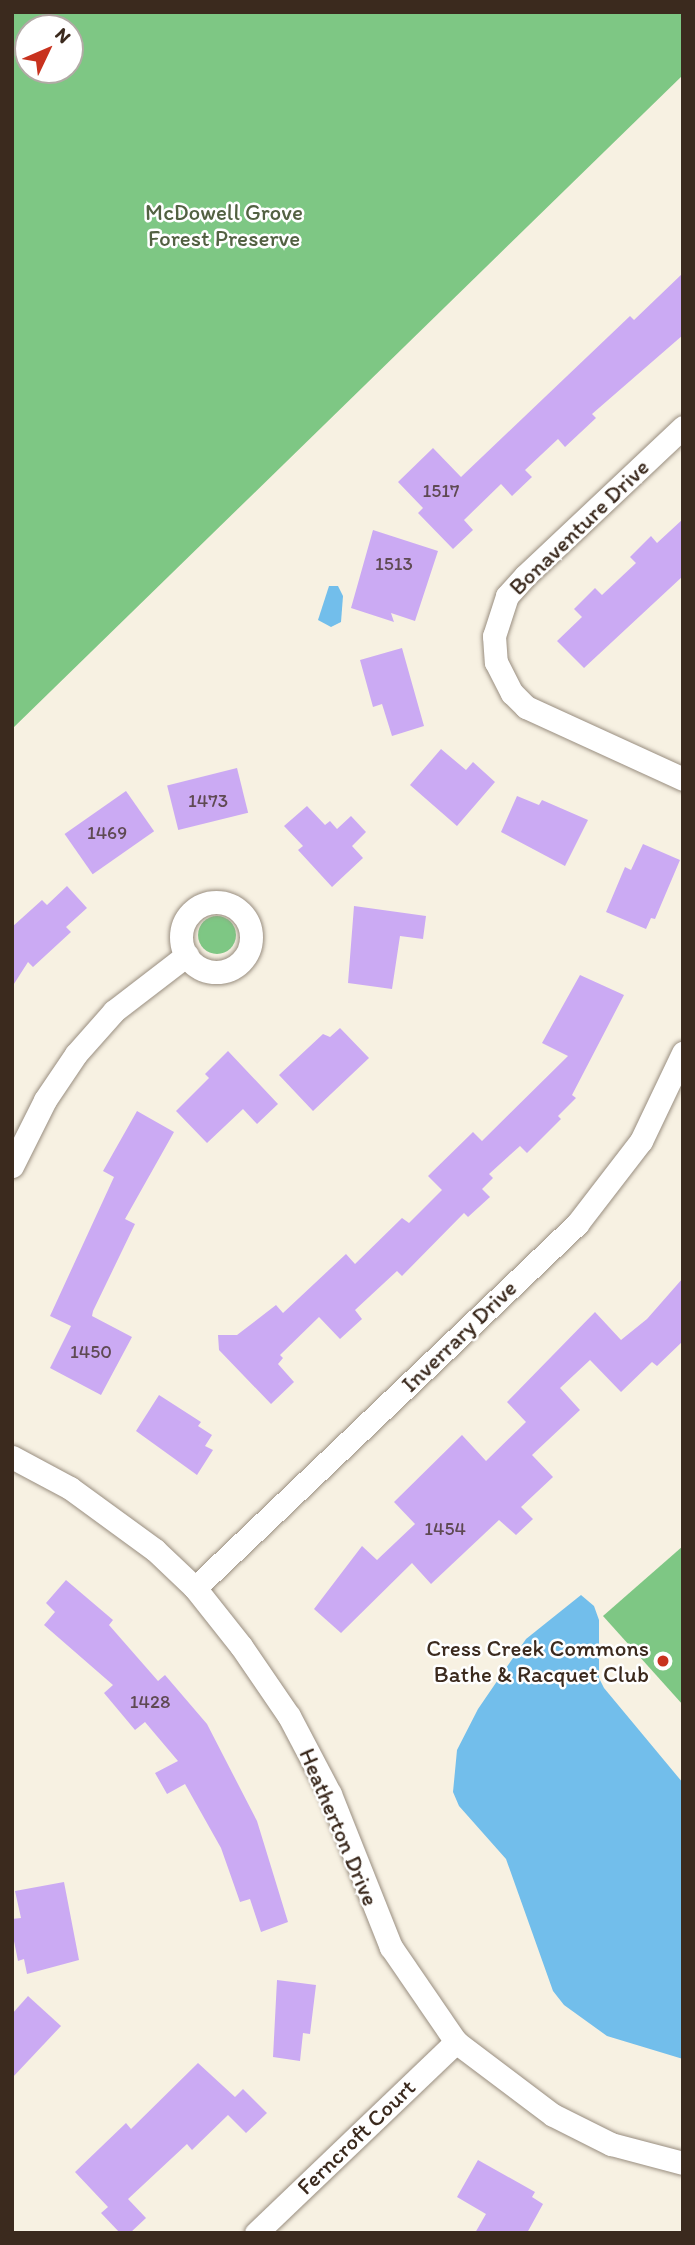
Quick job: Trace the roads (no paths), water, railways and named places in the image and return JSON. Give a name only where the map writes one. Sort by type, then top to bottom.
[{"type":"street","name":"Bonaventure Drive","points":[[683,428],[525,576],[507,596],[494,636],[496,662],[512,694],[526,707],[683,779]]},
{"type":"street","points":[[12,1166],[45,1100],[76,1054],[114,1011],[187,955]]},
{"type":"street","name":"Inverrary Drive","points":[[195,1588],[577,1224],[641,1141],[683,1054]]},
{"type":"street","name":"Heatherton Drive","points":[[12,1457],[70,1488],[155,1550],[195,1588],[241,1646],[303,1741],[330,1794],[391,1947],[456,2042],[553,2115],[611,2144],[683,2163]]},
{"type":"street","name":"Ferncroft Court","points":[[256,2233],[456,2042]]},
{"type":"water","points":[[329,586],[338,586],[343,596],[341,622],[331,627],[318,620]]},
{"type":"water","points":[[581,1595],[594,1606],[599,1620],[599,1678],[604,1688],[683,1783],[683,2059],[607,2036],[564,2005],[553,1991],[506,1859],[459,1806],[453,1792],[457,1750],[478,1709],[526,1639]]},
{"type":"place","name":"Cress Creek Commons Bathe & Racquet Club","points":[[663,1661]]},
{"type":"park label","name":"McDowell Grove Forest Preserve","points":[[224,225]]}]
